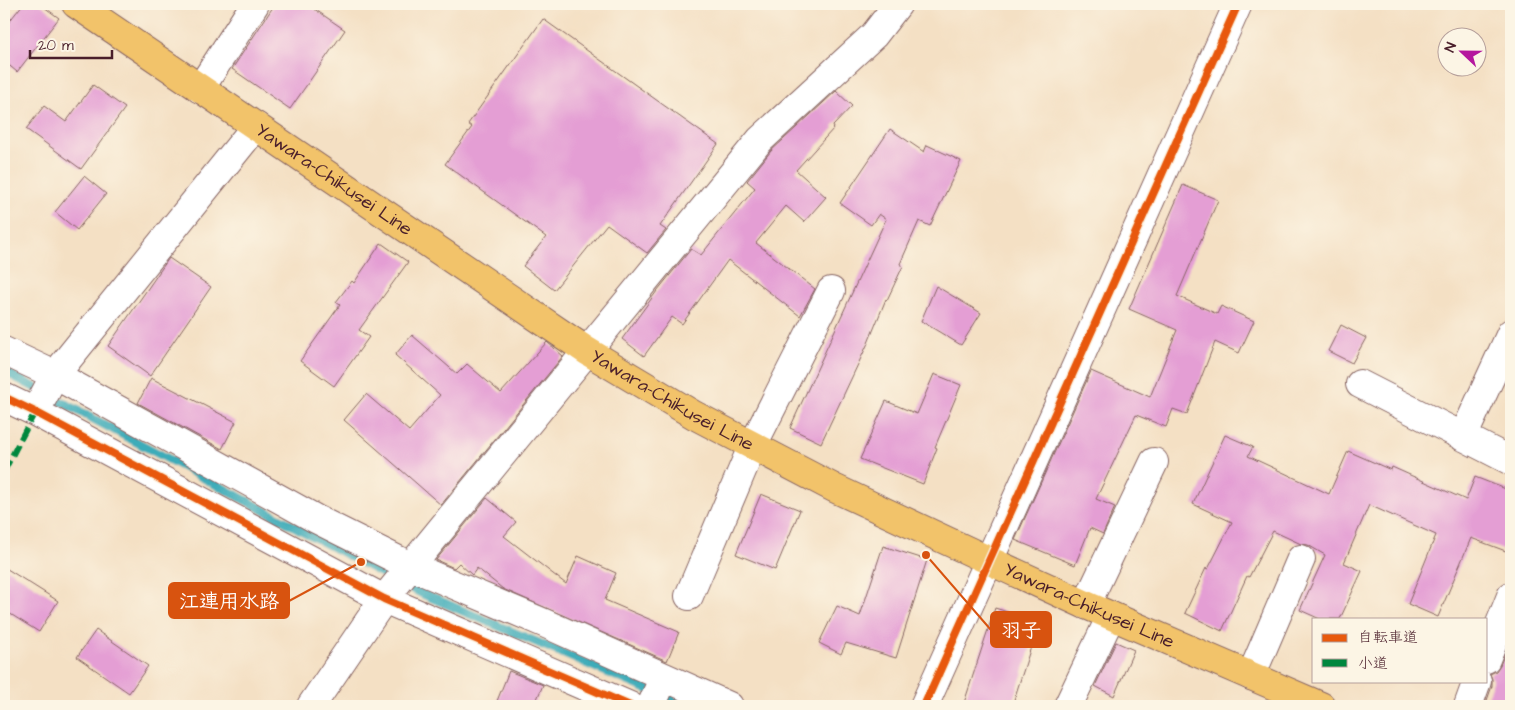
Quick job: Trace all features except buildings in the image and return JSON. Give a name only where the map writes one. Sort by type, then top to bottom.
[{"type":"main road","name":"Yawara-Chikusei Line","points":[[79,5],[428,245],[587,351],[694,415],[752,447],[834,488],[990,561],[1111,616],[1321,706]]},
{"type":"street","points":[[200,89],[256,4]]},
{"type":"street","points":[[311,706],[384,599],[410,566],[760,140],[874,35],[898,4]]},
{"type":"street","points":[[924,706],[1238,4]]},
{"type":"street","points":[[35,412],[55,375],[256,126]]},
{"type":"street","points":[[689,596],[752,447],[831,291]]},
{"type":"street","points":[[1463,436],[1511,333]]},
{"type":"street","points":[[4,351],[55,375],[316,519],[410,566],[544,623],[729,706]]},
{"type":"street","points":[[1360,384],[1511,461]]},
{"type":"street","points":[[4,397],[384,599],[630,706]]},
{"type":"street","points":[[1086,605],[1154,462]]},
{"type":"street","points":[[1251,676],[1301,558]]},
{"type":"street","points":[[1488,654],[1511,596]]},
{"type":"street","points":[[1068,706],[1111,616]]},
{"type":"street","points":[[651,706],[664,677]]},
{"type":"street","points":[[1468,706],[1477,682]]},
{"type":"waterway","points":[[4,371],[423,594],[687,706]]},
{"type":"marked path","points":[[4,471],[35,412]]},
{"type":"cycle path","points":[[924,706],[1238,4]]},
{"type":"cycle path","points":[[4,397],[384,599],[630,706]]},
{"type":"place","name":"羽子","points":[[926,555]]},
{"type":"place","name":"江連用水路","points":[[361,562]]}]
